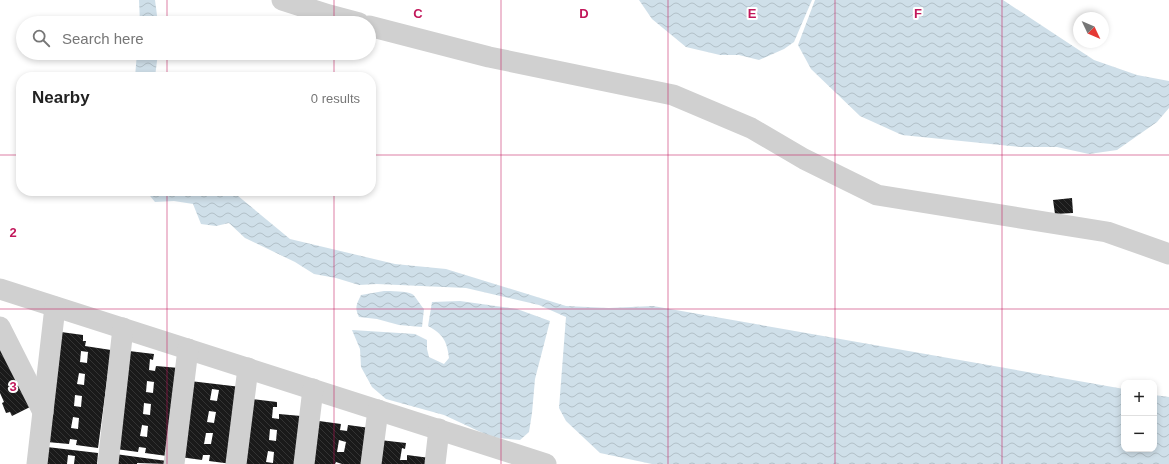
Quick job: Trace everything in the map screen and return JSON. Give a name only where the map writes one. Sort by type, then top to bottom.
[{"type":"street","points":[[282,0],[332,16]]},
{"type":"street","points":[[376,28],[489,57],[673,95],[751,128],[804,159],[877,195],[1107,232],[1169,254]]},
{"type":"street","points":[[0,289],[439,429],[516,459],[546,464]]},
{"type":"street","points":[[37,464],[55,307]]},
{"type":"street","points":[[0,327],[43,412]]},
{"type":"street","points":[[108,464],[123,328]]},
{"type":"street","points":[[174,464],[188,349]]},
{"type":"street","points":[[236,464],[248,368]]},
{"type":"street","points":[[304,464],[314,389]]},
{"type":"street","points":[[371,464],[378,410]]},
{"type":"street","points":[[435,464],[439,429]]},
{"type":"water","points":[[139,0],[155,0],[157,16],[140,16]]},
{"type":"water","points":[[639,0],[812,0],[794,42],[784,49],[759,60],[739,55],[720,55],[686,47],[652,19]]},
{"type":"water","points":[[815,0],[1003,0],[1073,46],[1073,48],[1076,48],[1094,60],[1137,75],[1169,81],[1169,108],[1157,122],[1117,150],[1089,154],[1057,147],[1020,147],[902,135],[860,116],[811,69],[798,45]]},
{"type":"water","points":[[136,60],[157,60],[156,72],[135,72]]},
{"type":"water","points":[[150,196],[238,196],[290,239],[395,264],[446,269],[566,306],[609,308],[653,306],[1121,388],[1121,452],[1157,452],[1157,395],[1169,397],[1169,464],[652,464],[600,453],[566,421],[559,408],[566,317],[539,305],[466,288],[377,284],[359,285],[336,278],[314,274],[295,262],[245,238],[229,223],[216,226],[201,224],[193,204],[174,201],[155,202]]},
{"type":"water","points":[[384,291],[403,292],[413,295],[424,309],[422,327],[399,325],[377,319],[359,317],[356,308],[361,295]]},
{"type":"water","points":[[460,301],[517,309],[550,321],[535,379],[529,432],[520,440],[498,438],[487,435],[444,415],[386,399],[372,387],[361,367],[360,349],[352,330],[415,334],[427,340],[429,357],[444,364],[449,358],[447,347],[441,335],[428,326],[432,302]]},
{"type":"building","points":[[1072,198],[1073,213],[1055,214],[1053,200]]},
{"type":"building","points":[[61,332],[83,335],[83,341],[86,341],[85,346],[111,350],[98,448],[76,445],[77,440],[70,439],[69,444],[47,442]],"holes":[[[81,351],[88,352],[87,363],[80,362]],[[79,373],[85,374],[84,385],[77,384]],[[75,395],[82,396],[81,407],[74,406]],[[73,417],[79,418],[78,429],[71,428]]]},
{"type":"building","points":[[0,344],[32,406],[12,416],[10,412],[6,413],[2,403],[4,402],[0,393]]},
{"type":"building","points":[[129,351],[154,354],[153,360],[150,359],[149,370],[155,371],[156,366],[179,368],[167,456],[145,453],[146,448],[139,447],[138,452],[116,449]],"holes":[[[147,381],[154,382],[153,393],[146,392]],[[144,403],[151,404],[150,415],[143,414]],[[142,425],[148,426],[147,437],[140,436]]]},
{"type":"building","points":[[190,381],[241,387],[232,464],[209,461],[210,455],[203,455],[202,460],[180,457]],"holes":[[[212,389],[219,390],[217,401],[210,400]],[[209,411],[216,412],[214,423],[207,422]],[[206,433],[213,433],[211,444],[204,444]]]},
{"type":"building","points":[[251,399],[277,402],[277,407],[273,407],[272,418],[279,419],[279,414],[301,416],[295,464],[243,464]],"holes":[[[270,429],[277,430],[276,441],[269,440]],[[268,451],[274,452],[273,463],[266,462]]]},
{"type":"building","points":[[319,421],[341,424],[340,430],[347,431],[348,425],[370,428],[365,464],[342,464],[336,462],[335,464],[313,464]],"holes":[[[339,440],[346,442],[344,452],[337,452]]]},
{"type":"building","points":[[380,440],[406,443],[405,449],[402,448],[400,460],[407,460],[407,455],[430,458],[429,464],[377,464]]},
{"type":"building","points":[[47,447],[98,453],[97,464],[74,464],[75,456],[68,455],[67,464],[44,464]]},
{"type":"building","points":[[115,454],[167,461],[166,464],[114,464]]}]
